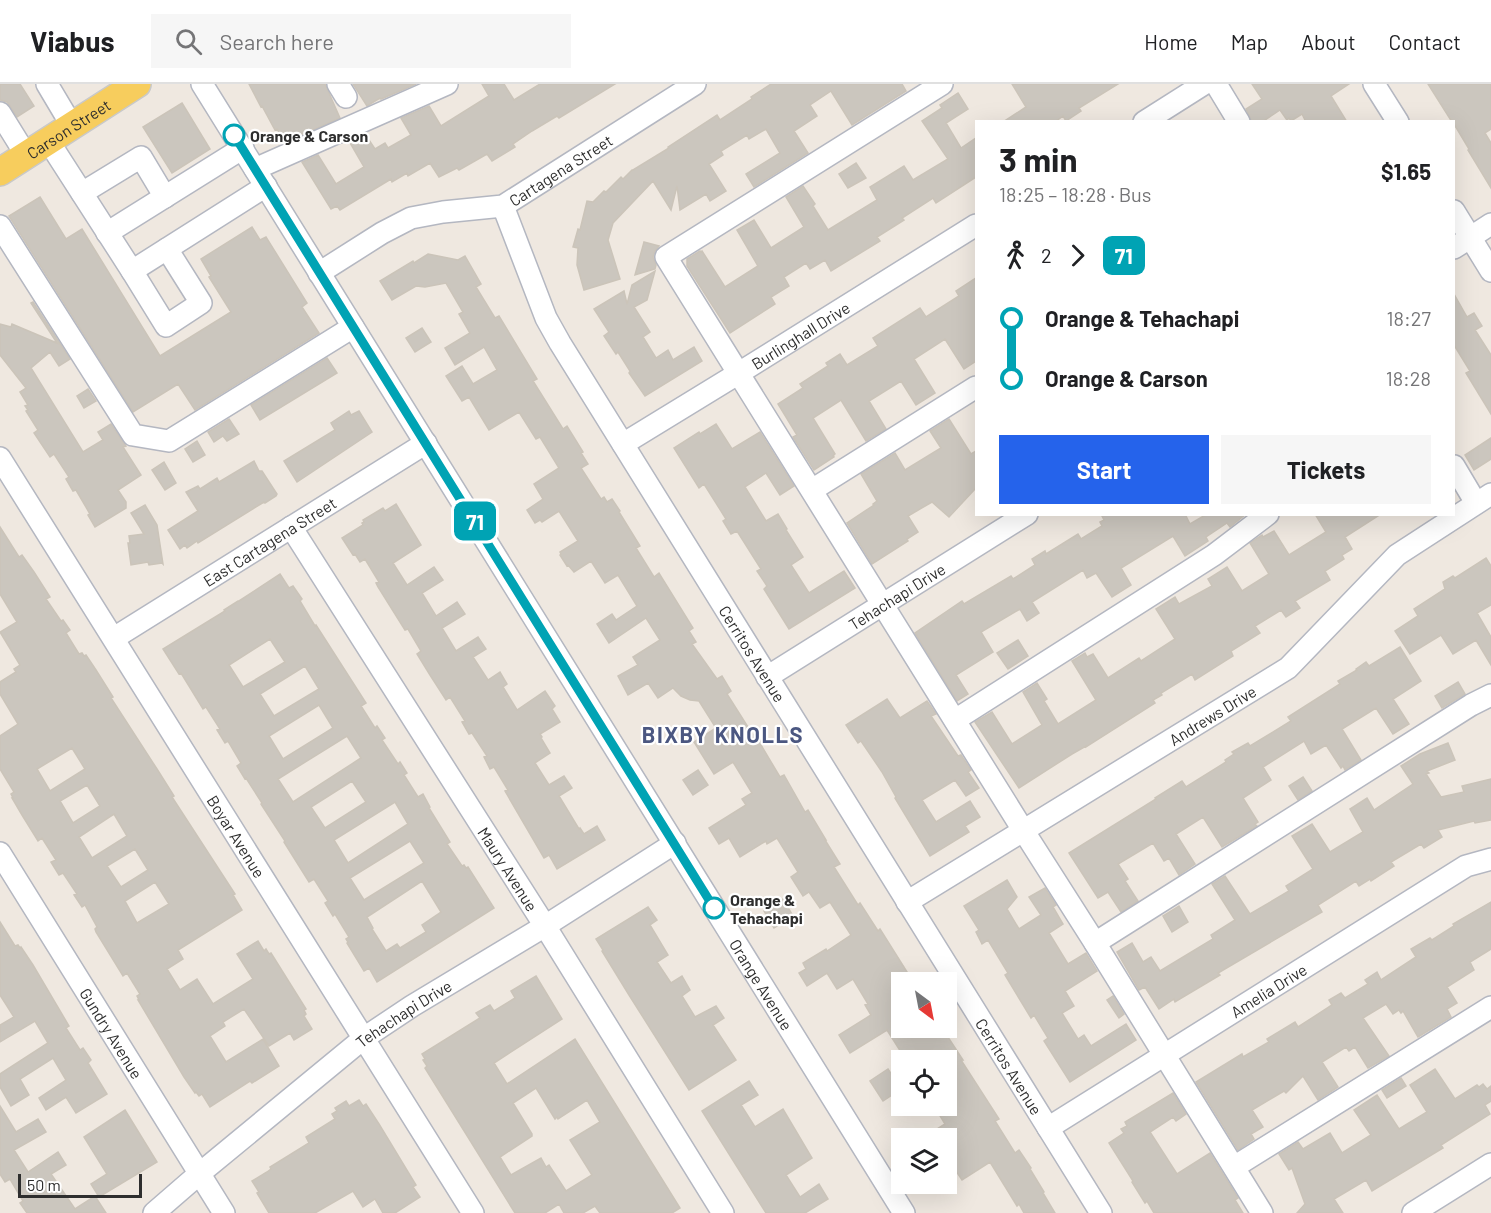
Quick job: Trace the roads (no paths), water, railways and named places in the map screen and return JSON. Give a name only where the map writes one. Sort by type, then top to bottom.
[{"type":"main road","name":"Carson Street","points":[[0,172],[137,84]]},
{"type":"street","points":[[47,84],[72,126]]},
{"type":"street","name":"Orange Avenue","points":[[202,84],[904,1213]]},
{"type":"street","points":[[132,271],[167,249],[260,177],[447,84]]},
{"type":"street","name":"Cartagena Street","points":[[319,273],[382,233],[411,218],[443,212],[503,206],[695,84]]},
{"type":"street","points":[[942,84],[666,257],[1262,1213]]},
{"type":"street","points":[[1147,120],[1204,84]]},
{"type":"street","points":[[1216,84],[1238,120]]},
{"type":"street","points":[[1374,84],[1397,120]]},
{"type":"street","points":[[0,113],[82,193],[166,326],[201,303],[167,249]]},
{"type":"street","points":[[107,233],[243,148]]},
{"type":"street","points":[[82,193],[141,157],[165,197]]},
{"type":"street","name":"Cerritos Avenue","points":[[503,206],[546,318],[560,343],[1101,1213]]},
{"type":"street","points":[[1455,215],[1462,243],[1491,271]]},
{"type":"street","points":[[1462,243],[1491,224]]},
{"type":"street","points":[[0,226],[133,435],[169,441],[353,327]]},
{"type":"street","name":"Burlinghall Drive","points":[[623,444],[975,226]]},
{"type":"street","points":[[812,490],[975,388]]},
{"type":"street","name":"East Cartagena Street","points":[[114,638],[426,443]]},
{"type":"street","name":"Boyar Avenue","points":[[0,458],[473,1213]]},
{"type":"street","points":[[1455,467],[1484,499]]},
{"type":"street","name":"Andrews Drive","points":[[907,902],[1288,668],[1397,555],[1484,499]]},
{"type":"street","name":"Tehachapi Drive","points":[[767,677],[1024,516]]},
{"type":"street","points":[[955,720],[1214,555],[1265,516]]},
{"type":"street","name":"Maury Avenue","points":[[291,527],[545,926],[723,1213]]},
{"type":"street","points":[[1095,943],[1491,695]]},
{"type":"street","name":"Tehachapi Drive","points":[[154,1213],[364,1038],[675,843]]},
{"type":"street","name":"Gundry Avenue","points":[[0,853],[224,1213]]},
{"type":"street","name":"Amelia Drive","points":[[1048,1128],[1466,866],[1491,859]]},
{"type":"street","points":[[1234,1167],[1491,1007]]},
{"type":"street","points":[[1413,1213],[1491,1164]]},
{"type":"place","name":"Orange & Carson","points":[[234,135]]},
{"type":"place","name":"Orange & Tehachapi","points":[[714,908]]},
{"type":"district","name":"BIXBY KNOLLS","points":[[723,734]]}]
